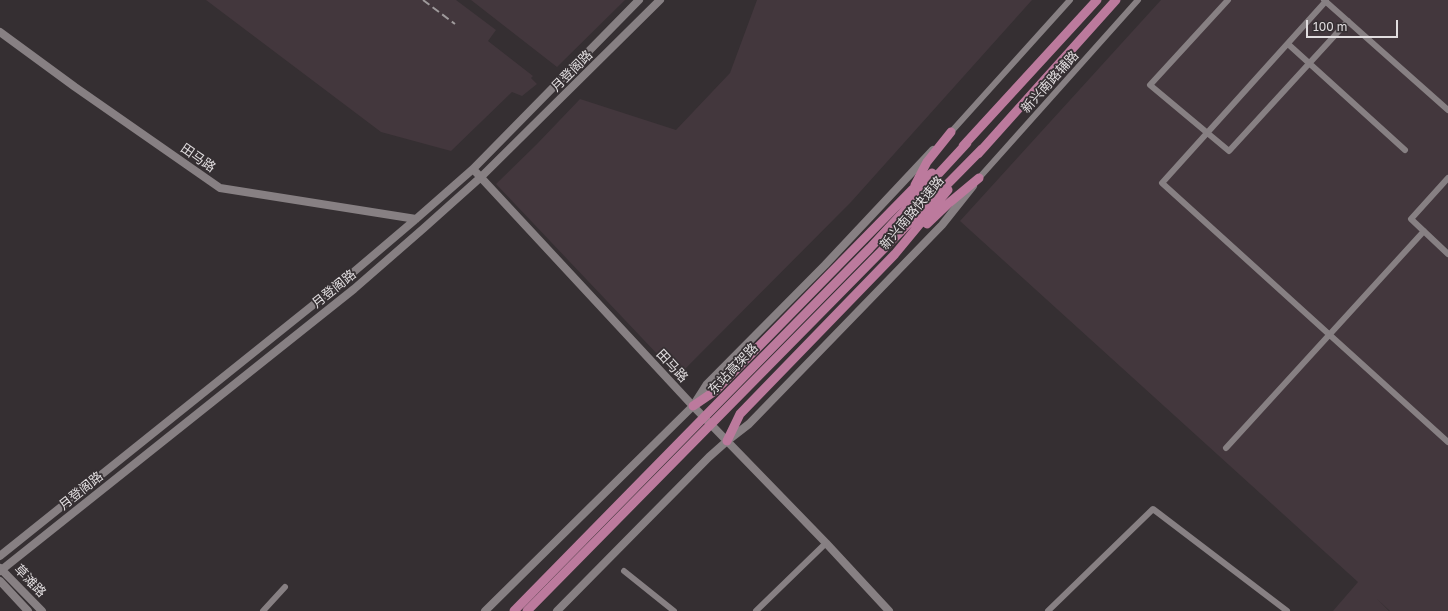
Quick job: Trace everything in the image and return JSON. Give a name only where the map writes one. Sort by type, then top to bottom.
[{"type":"main road","name":"月登阁路","points":[[0,556],[344,281],[416,219],[472,169],[639,0]]},
{"type":"main road","name":"月登阁路","points":[[1,569],[354,289],[481,178],[660,0]]},
{"type":"main road","name":"新兴南路快速路","points":[[692,406],[714,392],[913,189],[967,142],[1097,0]]},
{"type":"main road","name":"新兴南路快速路","points":[[727,441],[740,414],[895,254],[982,149],[1116,0]]},
{"type":"main road","name":"田马路","points":[[0,32],[75,87],[220,188],[416,219]]},
{"type":"main road","points":[[913,189],[926,162],[951,132]]},
{"type":"main road","points":[[485,611],[692,406],[707,384],[825,265],[914,168],[951,132]]},
{"type":"main road","name":"东站高架路","points":[[514,611],[870,248],[967,142]]},
{"type":"main road","name":"东站高架路","points":[[526,611],[982,149]]},
{"type":"main road","name":"田马路","points":[[472,169],[692,406],[826,543],[889,611]]},
{"type":"main road","points":[[895,254],[949,203],[979,178]]},
{"type":"main road","points":[[557,611],[704,463],[727,441],[749,424],[942,225],[979,178]]},
{"type":"main road","name":"草滩路","points":[[1,569],[42,611]]},
{"type":"main road","name":"草滩路","points":[[0,581],[28,611]]},
{"type":"street","points":[[951,132],[1070,0]]},
{"type":"street","name":"新兴南路辅路","points":[[979,178],[1138,0]]},
{"type":"street","points":[[1228,0],[1150,86],[1229,151],[1348,21]]},
{"type":"street","points":[[1448,110],[1325,1],[1162,183],[1448,442]]},
{"type":"street","points":[[1288,44],[1405,150]]},
{"type":"street","points":[[1448,178],[1411,219],[1448,254]]},
{"type":"street","points":[[1226,448],[1424,231]]},
{"type":"street","points":[[1048,611],[1153,509],[1287,611]]},
{"type":"street","points":[[756,611],[826,543]]},
{"type":"street","points":[[624,571],[674,611]]},
{"type":"street","points":[[263,611],[284,587]]},
{"type":"shaded area","points":[[206,0],[456,0],[496,30],[488,41],[533,76],[531,78],[537,84],[522,96],[512,92],[451,151],[381,132]]},
{"type":"shaded area","points":[[471,0],[625,0],[557,67]]},
{"type":"shaded area","points":[[757,0],[1032,0],[851,202],[678,376],[496,184],[580,99],[676,130],[730,73]]},
{"type":"shaded area","points":[[1161,0],[1448,0],[1448,611],[1390,611],[1377,599],[1389,611],[1333,611],[1358,582],[960,221]]},
{"type":"railway","points":[[423,0],[455,24]]}]
